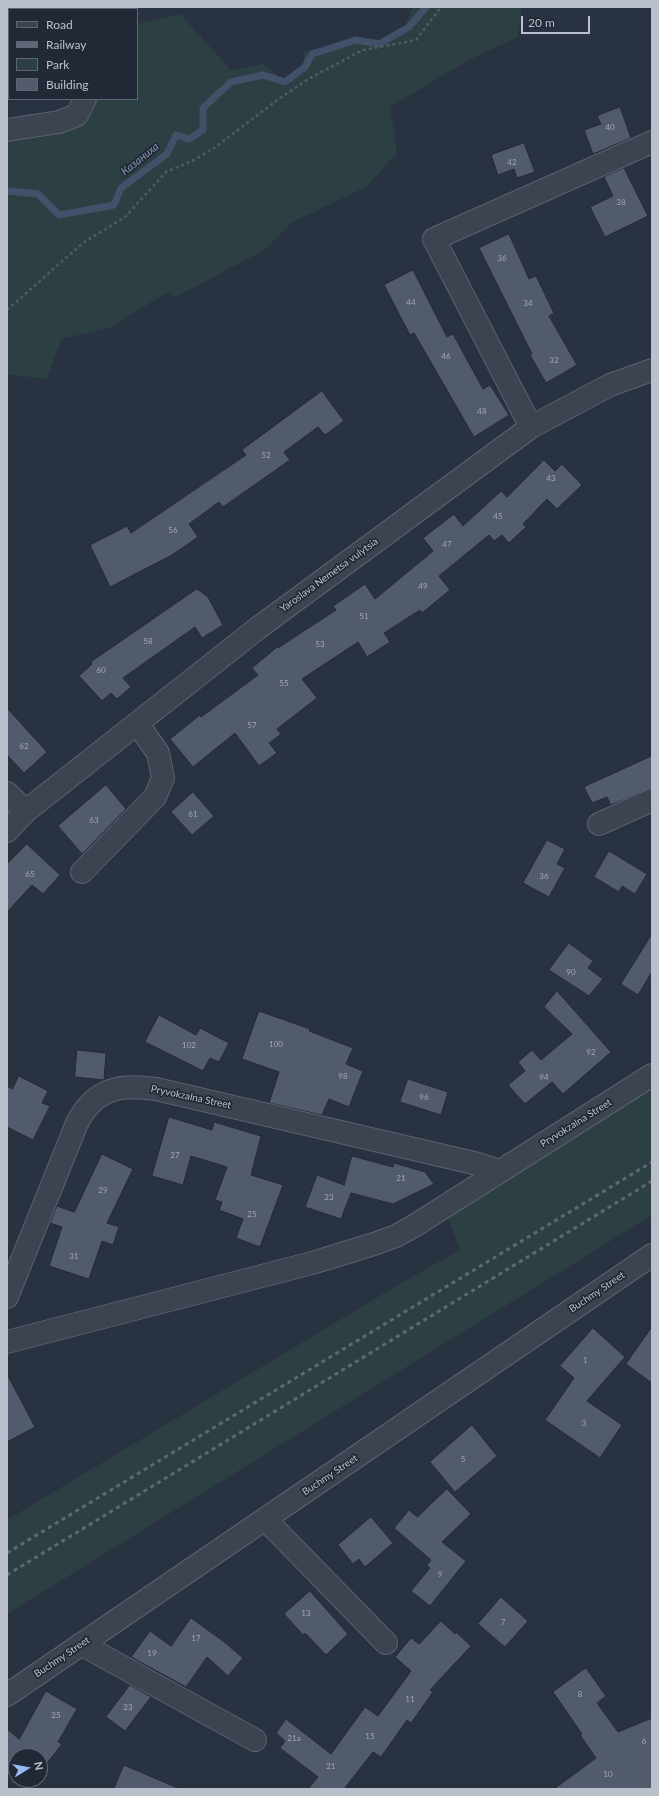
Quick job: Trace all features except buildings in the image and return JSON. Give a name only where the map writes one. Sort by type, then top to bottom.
[{"type":"street","points":[[7,130],[65,120],[77,115],[84,100]]},
{"type":"street","points":[[531,427],[434,239],[652,142]]},
{"type":"street","name":"Yaroslava Nemetsa vulytsia","points":[[7,831],[26,811],[258,628],[531,427],[610,384],[652,370]]},
{"type":"street","points":[[82,872],[155,797],[163,778],[158,753],[137,723]]},
{"type":"street","points":[[7,793],[26,811]]},
{"type":"street","points":[[599,824],[652,800]]},
{"type":"street","name":"Pryvokzalna Street","points":[[7,1342],[312,1263],[396,1236],[652,1075]]},
{"type":"street","name":"Pryvokzalna Street","points":[[7,1297],[80,1117],[92,1101],[103,1093],[117,1089],[143,1087],[156,1089],[478,1164],[499,1171]]},
{"type":"street","name":"Buchmy Street","points":[[7,1694],[652,1254]]},
{"type":"street","points":[[265,1519],[386,1643]]},
{"type":"street","points":[[81,1644],[255,1740]]},
{"type":"path","points":[[7,310],[82,243],[125,217],[166,172],[194,160],[214,148],[276,101],[310,78],[363,50],[416,40],[441,7]]},
{"type":"green space","points":[[413,7],[522,7],[518,37],[469,60],[390,107],[397,153],[366,187],[291,223],[264,250],[176,297],[166,293],[111,327],[61,339],[47,379],[7,374],[7,130],[59,122],[84,100],[138,100],[138,24],[180,14],[231,70],[263,64],[282,79],[305,67],[303,52],[364,38],[379,44],[405,26]]},
{"type":"green space","points":[[652,1075],[652,1215],[7,1614],[7,1520],[398,1285],[460,1250],[445,1208]]},
{"type":"waterway","name":"Казаниха","points":[[7,191],[38,194],[59,215],[114,205],[121,188],[167,154],[176,135],[189,139],[203,130],[203,108],[231,82],[263,75],[285,82],[305,67],[312,54],[356,40],[379,44],[409,27],[426,7]]},
{"type":"railway","points":[[7,1553],[652,1162]]},
{"type":"railway","points":[[7,1575],[652,1181]]}]
